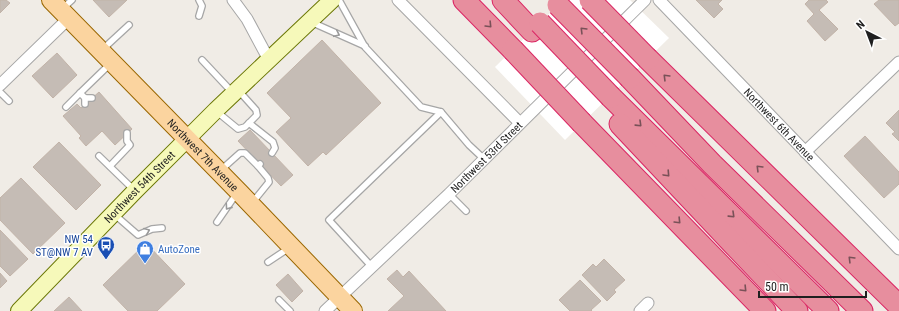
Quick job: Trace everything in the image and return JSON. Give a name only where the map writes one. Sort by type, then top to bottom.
[{"type":"highway","points":[[464,0],[765,311]]},
{"type":"highway","points":[[503,0],[536,27]]},
{"type":"highway","points":[[516,0],[536,27],[606,101],[734,245],[797,311]]},
{"type":"highway","points":[[590,0],[899,306]]},
{"type":"highway","points":[[555,3],[630,78],[712,164],[862,311]]},
{"type":"highway","points":[[606,101],[828,311]]},
{"type":"highway","points":[[794,244],[803,267],[846,311]]},
{"type":"main road","name":"Northwest 54th Street","points":[[19,311],[113,213],[216,110],[332,0]]},
{"type":"main road","name":"Northwest 7th Avenue","points":[[63,7],[107,57],[353,311]]},
{"type":"street","points":[[233,0],[247,20],[269,60]]},
{"type":"street","points":[[398,0],[520,123]]},
{"type":"street","name":"Northwest 53rd Street","points":[[325,311],[449,194],[645,0]]},
{"type":"street","name":"Northwest 6th Avenue","points":[[659,0],[899,249]]},
{"type":"street","points":[[0,85],[63,7]]},
{"type":"street","points":[[805,152],[899,62]]},
{"type":"street","points":[[640,311],[648,303]]},
{"type":"lane","points":[[199,0],[202,6],[199,16]]},
{"type":"lane","points":[[339,0],[365,46],[421,107],[441,112],[469,145],[484,159]]},
{"type":"lane","points":[[310,21],[365,46]]},
{"type":"lane","points":[[66,107],[80,93],[129,25]]},
{"type":"lane","points":[[202,60],[256,110],[257,115],[245,127],[238,129],[216,110]]},
{"type":"lane","points":[[0,92],[9,100]]},
{"type":"lane","points":[[80,93],[85,101],[92,98]]},
{"type":"lane","points":[[372,267],[329,220],[441,112]]},
{"type":"lane","points":[[249,122],[273,142],[275,148],[272,152]]},
{"type":"lane","points":[[110,166],[130,145],[127,142],[127,133]]},
{"type":"lane","points":[[119,141],[127,142]]},
{"type":"lane","points":[[220,172],[240,153],[244,153],[259,165],[268,178],[268,182],[251,205]]},
{"type":"lane","points":[[99,156],[135,191]]},
{"type":"lane","points":[[217,222],[239,192]]},
{"type":"lane","points":[[449,194],[466,212]]},
{"type":"lane","points":[[113,213],[138,235],[152,229],[162,228]]},
{"type":"lane","points":[[268,262],[291,247]]},
{"type":"lane","points":[[279,300],[290,311]]},
{"type":"pier","points":[[563,0],[630,0],[669,38],[565,140],[495,67]]},
{"type":"building","points":[[0,0],[6,0],[10,3],[0,13]]},
{"type":"building","points":[[93,0],[127,0],[109,17]]},
{"type":"building","points":[[696,0],[722,0],[718,4],[723,9],[714,18]]},
{"type":"building","points":[[809,0],[826,0],[828,2],[819,10],[838,29],[825,41],[807,21],[814,14],[805,4]]},
{"type":"building","points":[[879,0],[899,0],[899,23],[895,26],[874,4]]},
{"type":"building","points":[[322,40],[381,103],[326,155],[323,152],[308,166],[276,132],[291,118],[267,93]]},
{"type":"building","points":[[57,53],[77,75],[53,98],[32,76]]},
{"type":"building","points":[[99,92],[132,129],[115,145],[102,131],[86,146],[79,138],[81,136],[63,116],[77,104],[81,108]]},
{"type":"building","points":[[899,110],[899,141],[892,134],[895,132],[886,123]]},
{"type":"building","points":[[250,130],[293,175],[281,186],[238,141]]},
{"type":"building","points":[[865,136],[899,172],[899,184],[884,198],[844,156]]},
{"type":"building","points":[[59,142],[101,185],[76,210],[33,167]]},
{"type":"building","points":[[21,178],[65,223],[33,254],[0,220],[0,198]]},
{"type":"building","points":[[0,230],[28,259],[10,276],[0,266]]},
{"type":"building","name":"AutoZone","points":[[146,243],[185,284],[157,311],[128,311],[103,285]]},
{"type":"building","points":[[604,259],[625,280],[614,290],[616,292],[607,301],[582,275],[593,264],[596,267]]},
{"type":"building","points":[[397,270],[403,277],[409,271],[446,311],[388,311],[404,296],[387,279]]},
{"type":"building","points":[[0,273],[7,281],[0,288]]},
{"type":"building","points":[[288,274],[303,291],[292,302],[276,285]]},
{"type":"building","points":[[580,280],[601,301],[591,310],[592,311],[570,311],[559,300]]},
{"type":"building","points":[[69,297],[82,311],[54,311]]},
{"type":"place","name":"NW 54 ST@NW 7 AV","points":[[106,260]]},
{"type":"place","name":"AutoZone","points":[[145,264]]}]
